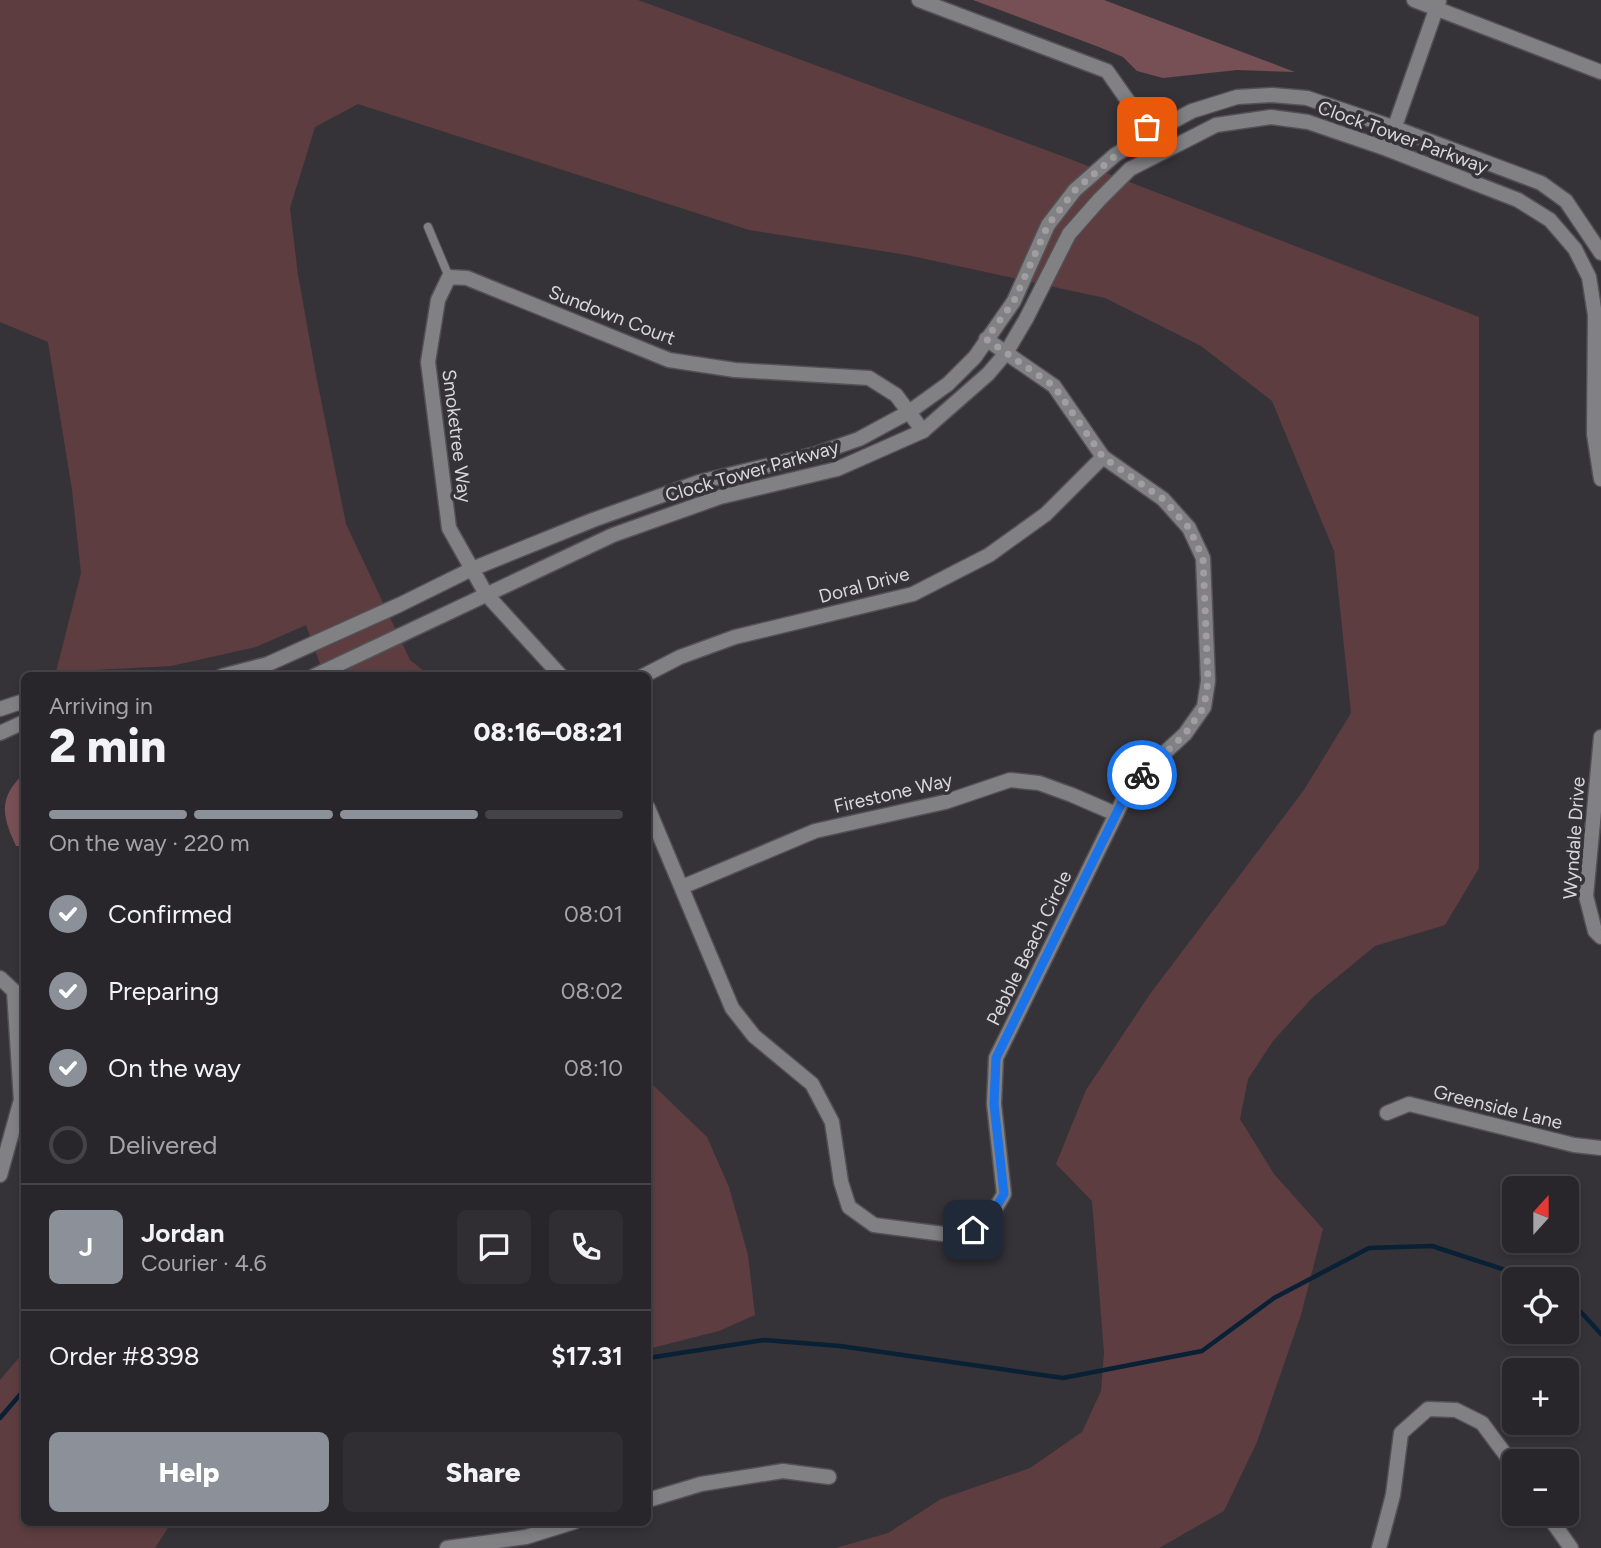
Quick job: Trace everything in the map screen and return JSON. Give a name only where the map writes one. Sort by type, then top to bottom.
[{"type":"street","points":[[919,0],[1107,71],[1164,151]]},
{"type":"street","points":[[1414,0],[1438,4],[1601,72]]},
{"type":"street","points":[[1387,149],[1438,4]]},
{"type":"street","name":"Clock Tower Parkway","points":[[237,672],[268,664],[472,569],[593,520],[699,482],[816,454],[848,443],[909,412],[948,384],[975,356],[1014,301],[1048,225],[1075,190],[1115,156],[1151,133],[1192,111],[1237,97],[1272,95],[1307,98],[1541,183],[1566,201],[1601,253]]},
{"type":"street","name":"Clock Tower Parkway","points":[[322,672],[612,535],[720,497],[837,469],[923,431],[988,374],[1006,353],[1069,234],[1130,169],[1216,125],[1271,117],[1308,122],[1387,149],[1518,200],[1550,220],[1575,249],[1589,277],[1595,315],[1594,434],[1601,479]]},
{"type":"street","name":"Sundown Court","points":[[449,277],[467,278],[669,360],[735,370],[869,378],[896,395],[923,431]]},
{"type":"street","name":"Smoketree Way","points":[[449,277],[438,300],[428,362],[449,528],[486,594]]},
{"type":"street","name":"Pebble Beach Circle","points":[[651,815],[732,1008],[754,1036],[812,1084],[832,1122],[841,1182],[849,1207],[874,1225],[959,1236],[986,1223],[1004,1194],[994,1104],[996,1058],[1127,792],[1149,767],[1185,734],[1204,707],[1208,681],[1203,558],[1189,528],[1163,499],[1103,457],[1054,386],[986,339]]},
{"type":"street","name":"Doral Drive","points":[[651,672],[680,657],[735,637],[912,594],[989,555],[1046,513],[1103,457]]},
{"type":"street","points":[[486,594],[557,672]]},
{"type":"street","points":[[0,709],[21,702]]},
{"type":"street","points":[[0,733],[21,723]]},
{"type":"street","name":"Wyndale Drive","points":[[1601,737],[1586,897],[1595,932],[1601,937]]},
{"type":"street","name":"Firestone Way","points":[[682,887],[815,831],[945,803],[1010,780],[1039,783],[1116,814]]},
{"type":"street","points":[[0,978],[14,991],[21,1100],[0,1175]]},
{"type":"street","name":"Greenside Lane","points":[[1387,1113],[1409,1104],[1574,1145],[1601,1148]]},
{"type":"street","points":[[1379,1548],[1394,1494],[1401,1433],[1429,1409],[1456,1410],[1482,1423],[1502,1450]]},
{"type":"street","points":[[651,1499],[701,1484],[783,1471],[829,1477]]},
{"type":"street","points":[[447,1548],[527,1542],[564,1526]]},
{"type":"street","points":[[1555,1526],[1571,1548]]},
{"type":"lane","points":[[428,227],[449,277]]},
{"type":"shaded area","points":[[0,0],[638,0],[1062,156],[1479,317],[1479,868],[1445,925],[1375,946],[1313,997],[1273,1041],[1248,1079],[1240,1119],[1274,1174],[1323,1229],[1301,1315],[1257,1442],[1224,1511],[1159,1548],[836,1548],[888,1533],[941,1499],[1030,1468],[1082,1432],[1101,1391],[1104,1353],[1092,1201],[1056,1164],[1086,1090],[1150,994],[1304,790],[1351,713],[1334,551],[1272,401],[1201,346],[1105,298],[907,255],[749,230],[358,104],[315,127],[290,208],[298,275],[346,524],[410,660],[425,672],[323,672],[306,625],[256,647],[171,666],[56,672],[81,573],[72,490],[48,342],[0,322]]},
{"type":"shaded area","points":[[973,0],[1104,0],[1295,72],[1237,70],[1163,78],[1137,71],[1123,57],[1099,47]]},
{"type":"shaded area","points":[[21,776],[21,846],[16,846],[5,814],[7,798]]},
{"type":"shaded area","points":[[651,1080],[707,1137],[729,1187],[748,1255],[755,1315],[719,1331],[651,1348]]},
{"type":"shaded area","points":[[21,1356],[21,1526],[169,1526],[155,1548],[0,1548],[0,1380]]},
{"type":"waterway","points":[[651,1358],[764,1340],[840,1346],[1063,1378],[1202,1351],[1274,1298],[1369,1248],[1432,1246],[1502,1269]]},
{"type":"waterway","points":[[1579,1310],[1601,1334]]},
{"type":"waterway","points":[[0,1418],[21,1394]]},
{"type":"way so far","points":[[1142,775],[1185,734],[1204,707],[1208,681],[1203,558],[1189,528],[1163,499],[1103,457],[1054,386],[986,339],[1014,301],[1048,225],[1075,190],[1115,156],[1151,133],[1147,127]]},
{"type":"route","points":[[973,1230],[986,1223],[1004,1194],[994,1104],[996,1058],[1127,792],[1142,775]]}]
